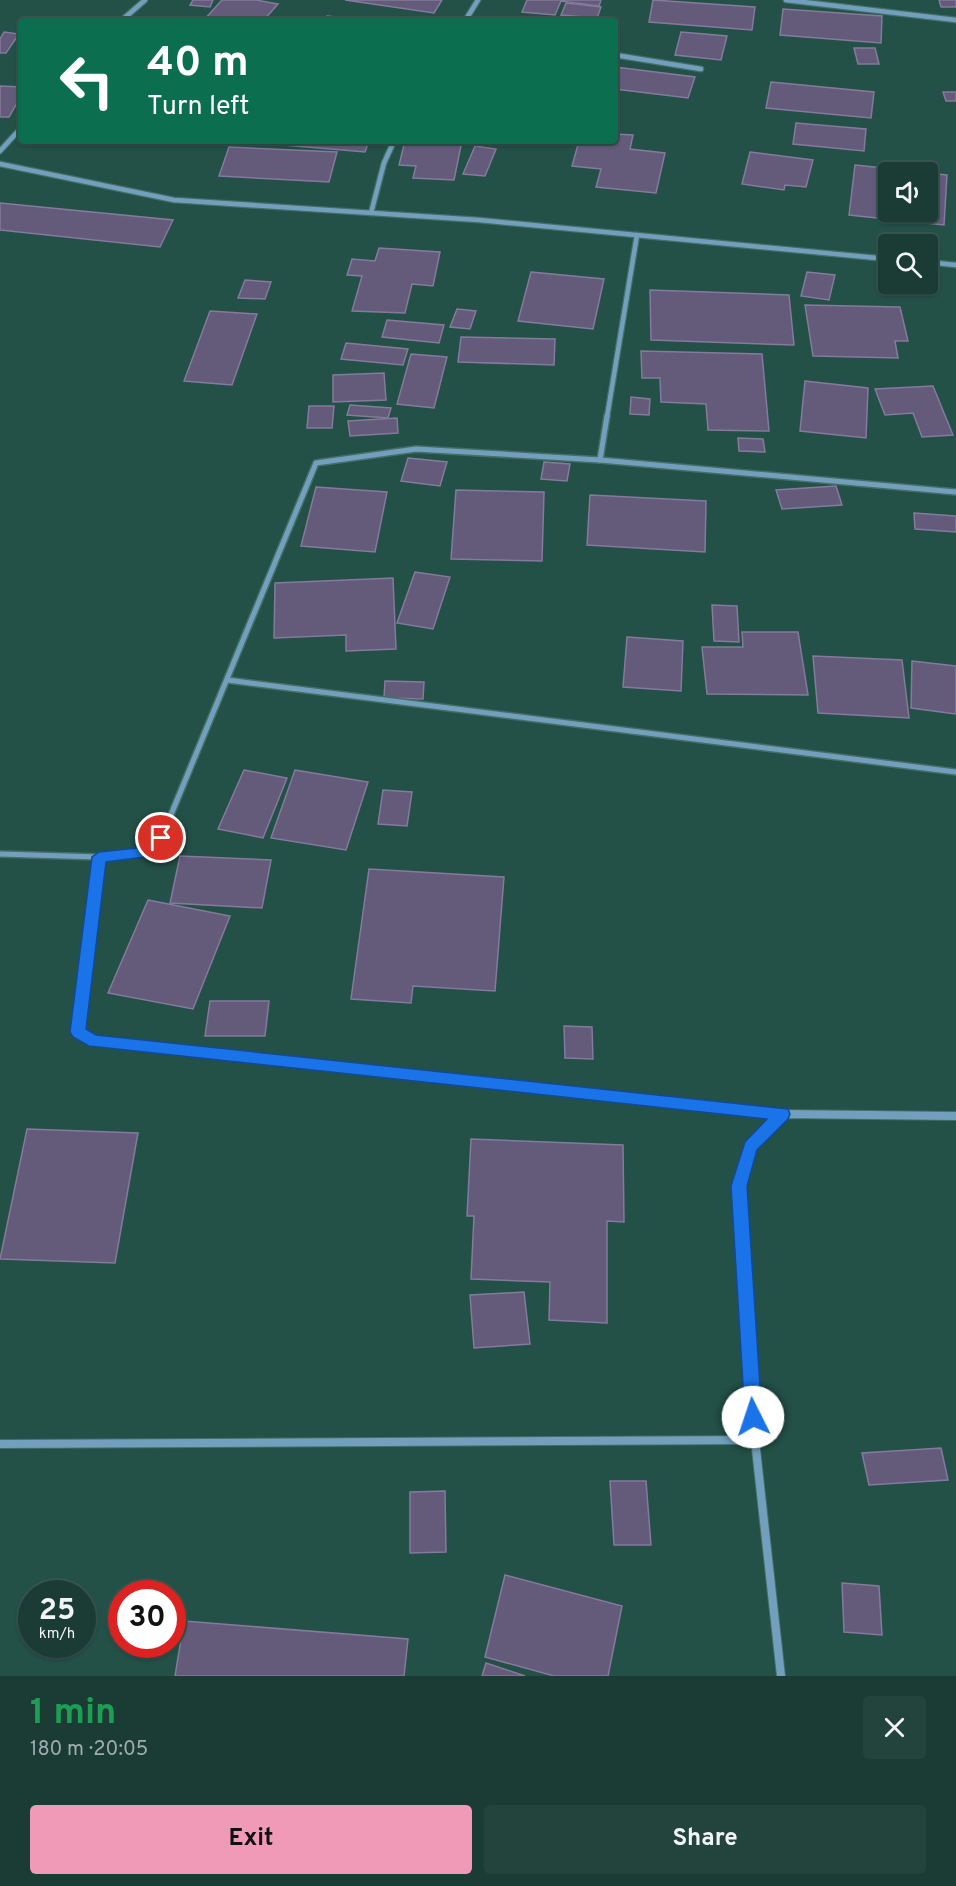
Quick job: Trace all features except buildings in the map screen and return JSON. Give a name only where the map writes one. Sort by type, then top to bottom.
[{"type":"street","points":[[124,18],[145,0]]},
{"type":"street","points":[[467,18],[478,0]]},
{"type":"street","points":[[786,0],[956,20]]},
{"type":"street","points":[[618,55],[701,69]]},
{"type":"street","points":[[0,151],[18,131]]},
{"type":"street","points":[[371,213],[384,163],[393,144]]},
{"type":"street","points":[[0,164],[174,200],[479,220],[878,258]]},
{"type":"street","points":[[600,460],[638,235]]},
{"type":"street","points":[[938,263],[956,265]]},
{"type":"street","points":[[0,854],[99,857],[140,853],[161,838],[316,463],[416,449],[600,460],[956,492]]},
{"type":"street","points":[[227,680],[956,772]]},
{"type":"street","points":[[99,857],[78,1032],[94,1041],[783,1114],[956,1116]]},
{"type":"street","points":[[781,1676],[755,1440],[739,1186],[750,1146],[783,1114]]},
{"type":"street","points":[[0,1444],[755,1440]]},
{"type":"route","points":[[161,838],[140,853],[99,857],[78,1032],[94,1041],[783,1114],[750,1146],[739,1186],[753,1417]]}]
